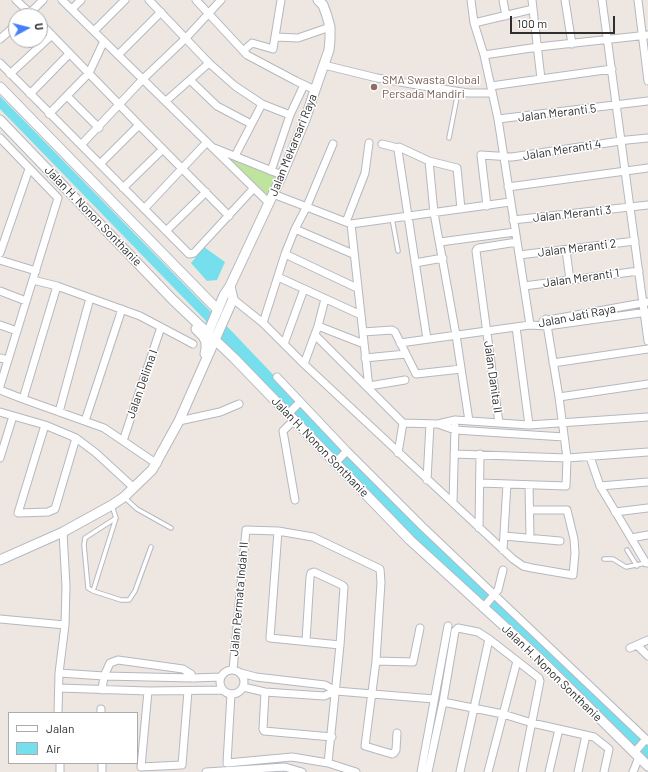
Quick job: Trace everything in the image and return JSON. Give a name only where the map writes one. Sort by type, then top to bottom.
[{"type":"street","points":[[16,0],[23,8]]},
{"type":"street","points":[[36,8],[43,0]]},
{"type":"street","points":[[62,0],[166,101],[253,189],[269,203]]},
{"type":"street","points":[[72,9],[81,0]]},
{"type":"street","points":[[94,31],[125,0]]},
{"type":"street","points":[[149,0],[209,63],[235,86],[262,104],[290,115]]},
{"type":"street","points":[[196,0],[250,58],[315,90]]},
{"type":"street","points":[[81,145],[99,128],[143,79],[186,38],[221,0]]},
{"type":"street","points":[[243,51],[250,44],[254,43],[273,49],[281,0]]},
{"type":"street","name":"Jalan Mekarsari Raya","points":[[212,334],[218,310],[224,295],[230,286],[282,175],[305,120],[324,65],[330,45],[330,27],[325,11],[319,0]]},
{"type":"street","points":[[470,0],[474,23],[484,55],[498,120],[530,325]]},
{"type":"street","points":[[503,0],[506,16]]},
{"type":"street","points":[[532,0],[541,79]]},
{"type":"street","points":[[565,0],[572,44]]},
{"type":"street","points":[[602,0],[630,208],[645,303],[648,341]]},
{"type":"street","points":[[638,0],[645,35],[648,81]]},
{"type":"street","points":[[474,23],[533,9]]},
{"type":"street","points":[[118,55],[161,12]]},
{"type":"street","points":[[275,37],[298,38],[330,27]]},
{"type":"street","points":[[48,31],[229,216]]},
{"type":"street","points":[[0,40],[8,32]]},
{"type":"street","points":[[10,74],[52,35]]},
{"type":"street","points":[[484,55],[538,47],[645,35]]},
{"type":"street","points":[[49,114],[89,73],[104,41]]},
{"type":"street","points":[[30,94],[69,54]]},
{"type":"street","points":[[0,63],[189,254],[192,254],[253,189]]},
{"type":"street","points":[[166,101],[209,63]]},
{"type":"street","points":[[324,65],[377,78],[458,92],[491,90],[541,79],[612,69]]},
{"type":"street","points":[[190,80],[217,106],[251,124]]},
{"type":"street","points":[[271,171],[290,115],[304,85]]},
{"type":"street","name":"Jalan H. Nonon Sonthanie","points":[[0,87],[218,310]]},
{"type":"street","points":[[67,96],[99,128]]},
{"type":"street","name":"Jalan Meranti 5","points":[[498,120],[648,102]]},
{"type":"street","points":[[235,156],[262,104]]},
{"type":"street","name":"Jalan H. Nonon Sonthanie","points":[[0,120],[174,300],[212,334],[410,540],[539,658],[648,766]]},
{"type":"street","points":[[100,164],[139,125]]},
{"type":"street","points":[[0,138],[58,198],[0,386]]},
{"type":"street","name":"Jalan Meranti 4","points":[[487,206],[481,156],[503,158],[648,138]]},
{"type":"street","points":[[369,143],[365,173],[348,223],[369,387]]},
{"type":"street","points":[[263,323],[285,254],[333,144]]},
{"type":"street","points":[[382,144],[398,148],[400,147],[429,160],[457,168],[461,209]]},
{"type":"street","points":[[210,145],[282,175]]},
{"type":"street","points":[[144,208],[182,168],[210,145]]},
{"type":"street","points":[[398,148],[427,339]]},
{"type":"street","points":[[124,188],[163,149]]},
{"type":"street","points":[[429,160],[434,213],[456,335],[469,421]]},
{"type":"street","points":[[508,187],[648,168]]},
{"type":"street","points":[[0,253],[29,169]]},
{"type":"street","points":[[166,231],[206,192]]},
{"type":"street","points":[[273,194],[348,223],[510,202]]},
{"type":"street","name":"Jalan Meranti 3","points":[[513,220],[648,205]]},
{"type":"street","points":[[295,229],[353,254]]},
{"type":"street","points":[[440,242],[515,232]]},
{"type":"street","name":"Jalan Meranti 2","points":[[519,255],[635,241]]},
{"type":"street","name":"Jalan Danita II","points":[[499,423],[477,249],[517,242]]},
{"type":"street","points":[[566,250],[570,280]]},
{"type":"street","points":[[285,254],[357,288]]},
{"type":"street","points":[[415,263],[442,258]]},
{"type":"street","points":[[0,260],[36,271]]},
{"type":"street","name":"Jalan Meranti 1","points":[[524,286],[639,271]]},
{"type":"street","points":[[278,277],[360,315]]},
{"type":"street","points":[[33,280],[56,286],[140,316],[193,344]]},
{"type":"street","points":[[23,399],[56,286]]},
{"type":"street","points":[[0,560],[63,532],[112,505],[138,485],[154,467],[179,422],[203,367],[212,334],[232,300],[230,286]]},
{"type":"street","points":[[284,344],[304,289]]},
{"type":"street","points":[[0,291],[26,301]]},
{"type":"street","points":[[59,412],[90,298]]},
{"type":"street","points":[[304,364],[315,336],[325,299]]},
{"type":"street","points":[[174,300],[184,317],[203,336],[206,342],[206,349],[202,361],[203,367]]},
{"type":"street","points":[[232,300],[263,323],[304,364],[513,560],[522,566],[573,575],[575,553],[574,539],[567,510],[530,510]]},
{"type":"street","name":"Jalan Jati Raya","points":[[546,323],[645,303]]},
{"type":"street","points":[[85,420],[122,309]]},
{"type":"street","name":"Jalan Jati Raya","points":[[400,343],[546,323],[646,313]]},
{"type":"street","points":[[480,482],[566,486],[567,458],[559,397],[546,323]]},
{"type":"street","points":[[0,325],[17,331]]},
{"type":"street","points":[[318,326],[364,344]]},
{"type":"street","name":"Jalan Delima I","points":[[123,440],[161,327]]},
{"type":"street","points":[[516,327],[529,426]]},
{"type":"street","points":[[362,332],[392,330],[395,332],[416,374],[460,369]]},
{"type":"street","points":[[315,336],[369,387],[403,423],[438,424],[455,420],[529,426],[648,417]]},
{"type":"street","points":[[553,363],[648,349]]},
{"type":"street","points":[[366,358],[406,354]]},
{"type":"street","points":[[0,358],[8,360]]},
{"type":"street","points":[[277,377],[347,452],[422,526],[646,741],[636,753],[634,772]]},
{"type":"street","points":[[369,387],[405,380]]},
{"type":"street","points":[[559,397],[648,384]]},
{"type":"street","points":[[0,390],[104,428],[123,440],[154,467]]},
{"type":"street","points":[[295,500],[283,431],[291,415],[300,403]]},
{"type":"street","points":[[179,422],[220,412],[239,404]]},
{"type":"street","points":[[0,412],[45,425],[76,438],[138,485]]},
{"type":"street","points":[[0,458],[13,416]]},
{"type":"street","points":[[453,504],[455,420]]},
{"type":"street","points":[[398,453],[403,423]]},
{"type":"street","points":[[427,480],[430,424]]},
{"type":"street","points":[[438,424],[455,430],[564,437]]},
{"type":"street","points":[[45,425],[18,512],[48,512],[55,509],[76,438]]},
{"type":"street","points":[[336,462],[347,452]]},
{"type":"street","points":[[454,454],[567,458],[648,452]]},
{"type":"street","points":[[480,454],[480,528]]},
{"type":"street","points":[[590,457],[600,486],[647,563]]},
{"type":"street","points":[[600,486],[648,482]]},
{"type":"street","points":[[503,550],[507,484]]},
{"type":"street","points":[[529,485],[530,538]]},
{"type":"street","points":[[615,512],[648,508]]},
{"type":"street","name":"Jalan Permata Indah II","points":[[233,670],[246,530],[278,531]]},
{"type":"street","points":[[340,645],[271,639],[269,637],[278,531],[313,537],[380,569],[381,582],[376,661],[371,693],[366,746],[392,754],[396,750],[397,733]]},
{"type":"street","points":[[58,712],[59,673],[65,625],[66,586],[63,532]]},
{"type":"street","points":[[631,538],[648,535]]},
{"type":"street","points":[[504,536],[560,541]]},
{"type":"street","points":[[483,608],[498,590],[503,570]]},
{"type":"street","points":[[306,641],[310,577],[311,573],[314,572],[343,586],[340,645],[332,737],[328,763]]},
{"type":"street","points":[[0,620],[65,625]]},
{"type":"street","points":[[421,772],[448,626]]},
{"type":"street","points":[[376,661],[413,662],[420,628]]},
{"type":"street","points":[[428,772],[443,702],[456,629],[458,628],[478,632],[539,678],[540,681],[522,772]]},
{"type":"street","points":[[460,772],[489,639]]},
{"type":"street","points":[[648,640],[634,647],[648,656]]},
{"type":"street","points":[[102,690],[104,676],[110,663],[118,660],[183,669],[191,674],[193,678]]},
{"type":"street","points":[[488,772],[516,661]]},
{"type":"street","points":[[223,690],[221,686],[221,677],[224,673],[233,670],[256,677],[326,685],[336,691]]},
{"type":"street","points":[[59,673],[104,676],[193,678],[221,677]]},
{"type":"street","points":[[59,688],[148,691],[223,690],[231,694],[240,691],[243,687],[244,682],[241,673]]},
{"type":"street","points":[[74,688],[75,674]]},
{"type":"street","points":[[243,687],[265,692],[324,696],[336,691],[434,699]]},
{"type":"street","points":[[148,691],[141,767],[182,765],[188,691]]},
{"type":"street","points":[[265,692],[264,731],[332,737]]},
{"type":"street","points":[[227,769],[231,694]]},
{"type":"street","points":[[443,702],[503,714],[532,723],[594,737],[608,748],[609,751],[604,772]]},
{"type":"street","points":[[549,772],[559,729]]},
{"type":"street","points":[[578,772],[586,735]]},
{"type":"street","points":[[206,772],[292,757],[328,763],[356,772]]},
{"type":"street","points":[[227,769],[284,770],[302,772]]},
{"type":"lane","points":[[449,138],[458,92]]},
{"type":"lane","points":[[392,218],[398,251]]},
{"type":"lane","points":[[124,497],[137,509],[171,528]]},
{"type":"lane","points":[[93,591],[116,518],[112,505]]},
{"type":"lane","points":[[116,518],[85,538],[84,545],[87,586],[93,591],[121,600],[128,600],[135,591],[151,548]]},
{"type":"lane","points":[[627,550],[637,566]]},
{"type":"lane","points":[[604,559],[613,558],[626,567],[647,563]]},
{"type":"green space","points":[[212,147],[282,175],[269,203]]},
{"type":"water","points":[[0,96],[212,313],[208,323],[0,109]]},
{"type":"water","points":[[204,247],[225,262],[217,280],[207,281],[191,263]]},
{"type":"water","points":[[565,662],[648,741],[648,766],[554,674]]},
{"type":"waterway","points":[[212,320],[418,536],[571,682]]},
{"type":"place","name":"SMA Swasta Global Persada Mandiri","points":[[374,87]]}]
